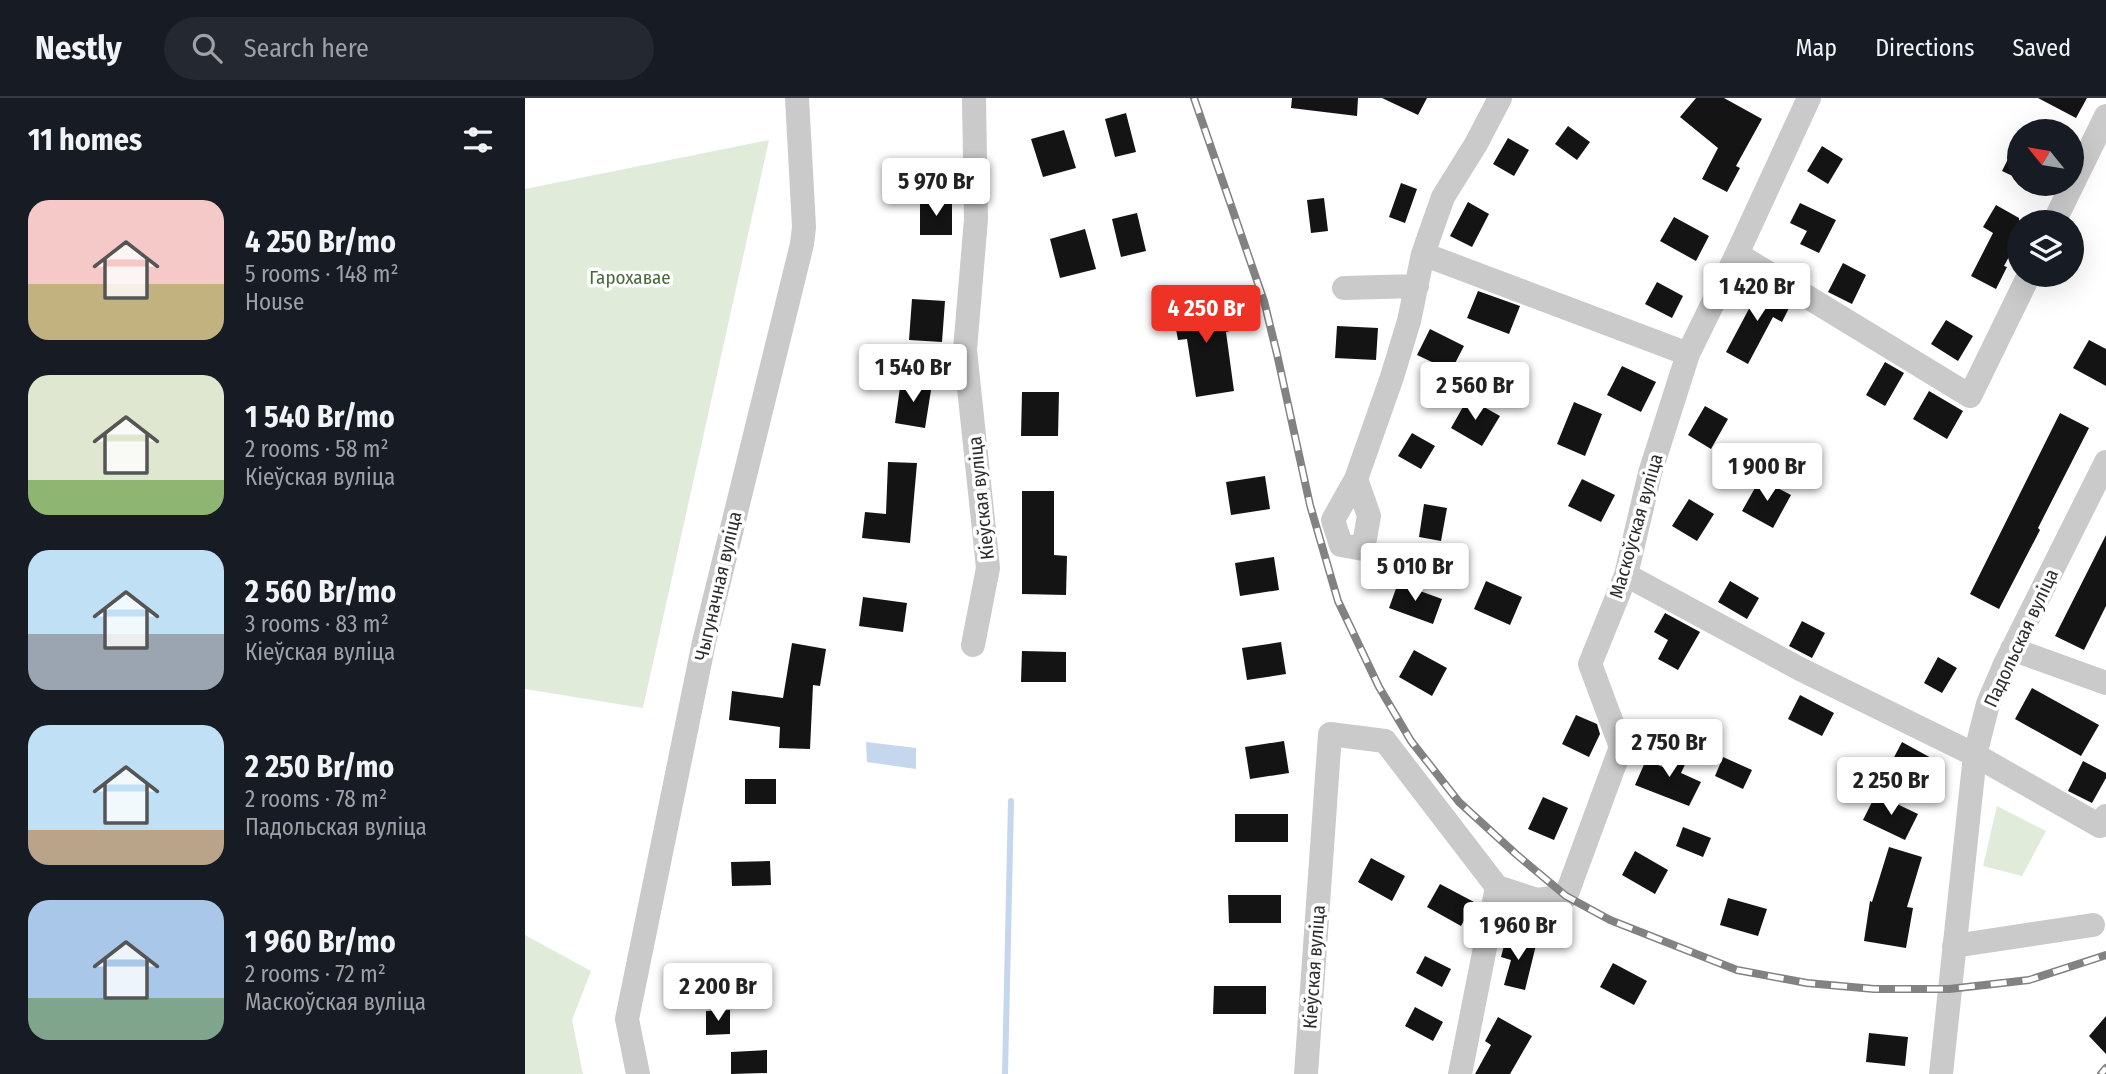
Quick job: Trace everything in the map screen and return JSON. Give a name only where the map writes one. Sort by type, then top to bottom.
[{"type":"street","name":"Чыгуначная вуліца","points":[[638,1074],[627,1019],[704,642],[802,244],[804,228],[797,98]]},
{"type":"street","name":"Кіеўская вуліца","points":[[973,645],[988,568],[965,351],[976,219],[974,98]]},
{"type":"street","points":[[1356,479],[1392,377],[1409,321],[1423,254],[1443,197],[1476,144],[1500,98]]},
{"type":"street","name":"Маскоўская вуліца","points":[[1497,887],[1537,900],[1566,896],[1621,747],[1590,664],[1626,575],[1650,473],[1688,354],[1809,98]]},
{"type":"street","points":[[2060,210],[2106,116]]},
{"type":"street","points":[[1423,254],[1688,354]]},
{"type":"street","points":[[1737,254],[1970,396],[2023,287]]},
{"type":"street","points":[[1344,288],[1417,286]]},
{"type":"street","name":"Падольская вуліца","points":[[1941,1074],[1975,755],[1987,704],[2106,462]]},
{"type":"street","points":[[1626,575],[1800,669],[1975,755],[2100,826],[2106,816]]},
{"type":"street","points":[[2012,649],[2106,683]]},
{"type":"street","name":"Кіеўская вуліца","points":[[1306,1074],[1330,734],[1385,741],[1497,887]]},
{"type":"street","points":[[1460,1074],[1497,887]]},
{"type":"street","points":[[1954,946],[2093,925]]},
{"type":"green space","name":"Гарохавае","points":[[769,140],[643,708],[525,689],[525,189]]},
{"type":"green space","points":[[1997,806],[2046,831],[2022,876],[1983,866]]},
{"type":"green space","points":[[525,935],[591,971],[572,1020],[583,1074],[525,1074]]},
{"type":"water","points":[[866,742],[916,748],[916,769],[867,762]]},
{"type":"building","points":[[1292,98],[1358,98],[1357,116],[1291,108]]},
{"type":"building","points":[[1382,98],[1427,98],[1418,115]]},
{"type":"building","points":[[1696,98],[1724,98],[1762,119],[1736,166],[1740,168],[1727,192],[1702,179],[1718,148],[1680,117]]},
{"type":"building","points":[[2038,98],[2087,98],[2076,118]]},
{"type":"building","points":[[1126,113],[1136,152],[1115,157],[1105,119]]},
{"type":"building","points":[[1568,126],[1590,142],[1577,160],[1555,144]]},
{"type":"building","points":[[1064,130],[1076,168],[1043,177],[1031,139]]},
{"type":"building","points":[[1508,138],[1529,150],[1514,176],[1493,164]]},
{"type":"building","points":[[1822,146],[1843,159],[1828,184],[1807,171]]},
{"type":"building","points":[[2007,161],[2007,173],[2002,171]]},
{"type":"building","points":[[1401,183],[1417,189],[1405,223],[1389,217]]},
{"type":"building","points":[[1324,198],[1328,231],[1311,233],[1307,200]]},
{"type":"building","points":[[920,202],[952,202],[952,235],[920,235]]},
{"type":"building","points":[[1468,202],[1489,214],[1472,247],[1450,236]]},
{"type":"building","points":[[1800,203],[1836,220],[1819,253],[1800,244],[1807,231],[1790,223]]},
{"type":"building","points":[[1996,205],[2007,211],[2007,260],[2004,266],[2007,267],[1996,289],[1971,276],[1993,233],[1983,227]]},
{"type":"building","points":[[1137,213],[1146,251],[1121,257],[1112,219]]},
{"type":"building","points":[[1674,217],[1709,236],[1696,261],[1660,241]]},
{"type":"building","points":[[1085,229],[1096,269],[1060,278],[1050,239]]},
{"type":"building","points":[[1843,263],[1866,275],[1852,304],[1828,292]]},
{"type":"building","points":[[1657,282],[1683,296],[1672,318],[1645,304]]},
{"type":"building","points":[[1757,284],[1791,304],[1782,322],[1773,317],[1748,364],[1726,352],[1751,305],[1747,303]]},
{"type":"building","points":[[1478,291],[1520,306],[1509,334],[1467,318]]},
{"type":"building","points":[[1223,297],[1230,331],[1226,332],[1234,391],[1196,397],[1187,339],[1178,340],[1172,307]]},
{"type":"building","points":[[912,299],[945,301],[942,342],[909,340]]},
{"type":"building","points":[[1946,320],[1973,336],[1958,361],[1931,344]]},
{"type":"building","points":[[1337,326],[1378,328],[1376,360],[1335,358]]},
{"type":"building","points":[[1430,329],[1464,346],[1451,371],[1417,355]]},
{"type":"building","points":[[2089,340],[2106,349],[2106,386],[2073,368]]},
{"type":"building","points":[[1885,362],[1904,373],[1885,406],[1866,395]]},
{"type":"building","points":[[1622,366],[1656,382],[1641,412],[1607,395]]},
{"type":"building","points":[[901,380],[932,384],[925,428],[895,423]]},
{"type":"building","points":[[1929,391],[1963,411],[1947,439],[1913,419]]},
{"type":"building","points":[[1022,392],[1059,392],[1058,436],[1021,436]]},
{"type":"building","points":[[1468,398],[1500,416],[1482,446],[1451,428]]},
{"type":"building","points":[[1574,402],[1602,414],[1585,456],[1557,444]]},
{"type":"building","points":[[1705,406],[1728,419],[1711,449],[1688,435]]},
{"type":"building","points":[[2060,413],[2089,428],[1999,609],[1970,594]]},
{"type":"building","points":[[1412,433],[1435,446],[1421,469],[1398,456]]},
{"type":"building","points":[[888,462],[917,463],[910,543],[862,538],[865,512],[886,514]]},
{"type":"building","points":[[1265,476],[1270,509],[1231,515],[1226,482]]},
{"type":"building","points":[[1582,479],[1615,495],[1601,522],[1568,506]]},
{"type":"building","points":[[1760,479],[1791,495],[1773,528],[1742,511]]},
{"type":"building","points":[[1022,491],[1054,491],[1054,555],[1067,556],[1066,595],[1022,594]]},
{"type":"building","points":[[1689,499],[1714,514],[1697,541],[1672,526]]},
{"type":"building","points":[[1424,504],[1447,508],[1441,541],[1419,537]]},
{"type":"building","points":[[2106,535],[2106,606],[2084,650],[2055,636]]},
{"type":"building","points":[[1274,557],[1279,590],[1240,596],[1235,563]]},
{"type":"building","points":[[1486,581],[1522,597],[1510,625],[1474,609]]},
{"type":"building","points":[[1730,581],[1759,598],[1747,619],[1718,602]]},
{"type":"building","points":[[1398,583],[1442,599],[1433,624],[1389,608]]},
{"type":"building","points":[[863,597],[907,603],[903,632],[859,626]]},
{"type":"building","points":[[1665,613],[1700,632],[1678,670],[1658,659],[1668,640],[1654,632]]},
{"type":"building","points":[[1802,621],[1825,633],[1812,658],[1789,646]]},
{"type":"building","points":[[1281,642],[1286,674],[1247,680],[1242,648]]},
{"type":"building","points":[[792,643],[826,649],[820,686],[813,685],[810,749],[779,748],[780,727],[729,720],[732,691],[783,698]]},
{"type":"building","points":[[1414,650],[1447,668],[1432,696],[1399,677]]},
{"type":"building","points":[[1022,651],[1066,652],[1066,682],[1021,682]]},
{"type":"building","points":[[1938,657],[1957,668],[1942,693],[1924,683]]},
{"type":"building","points":[[2032,688],[2099,725],[2081,756],[2015,719]]},
{"type":"building","points":[[1800,695],[1834,713],[1822,736],[1788,719]]},
{"type":"building","points":[[1576,715],[1597,724],[1600,734],[1589,757],[1562,744]]},
{"type":"building","points":[[1284,741],[1289,773],[1250,779],[1245,747]]},
{"type":"building","points":[[1902,742],[1933,759],[1921,781],[1890,765]]},
{"type":"building","points":[[1671,750],[1688,758],[1681,773],[1701,782],[1689,806],[1635,785],[1646,760],[1663,767]]},
{"type":"building","points":[[1723,757],[1752,770],[1743,789],[1715,776]]},
{"type":"building","points":[[2083,761],[2106,773],[2106,778],[2092,803],[2068,791]]},
{"type":"building","points":[[745,779],[776,779],[776,804],[745,804]]},
{"type":"building","points":[[1876,794],[1918,814],[1905,840],[1863,820]]},
{"type":"building","points":[[1543,797],[1568,808],[1554,840],[1528,829]]},
{"type":"building","points":[[1235,814],[1288,814],[1288,842],[1235,842]]},
{"type":"building","points":[[1683,827],[1711,838],[1703,857],[1676,846]]},
{"type":"building","points":[[1889,847],[1922,857],[1907,907],[1913,908],[1906,948],[1864,941],[1870,901],[1872,902]]},
{"type":"building","points":[[1635,851],[1668,870],[1655,894],[1622,875]]},
{"type":"building","points":[[1371,858],[1405,876],[1392,901],[1358,882]]},
{"type":"building","points":[[770,861],[771,885],[732,886],[731,862]]},
{"type":"building","points":[[1440,884],[1474,902],[1461,926],[1427,907]]},
{"type":"building","points":[[1228,895],[1281,895],[1281,923],[1229,923]]},
{"type":"building","points":[[1728,898],[1767,909],[1758,936],[1720,925]]},
{"type":"building","points":[[1506,938],[1536,945],[1525,990],[1504,985],[1511,960],[1501,957]]},
{"type":"building","points":[[1425,956],[1451,969],[1442,987],[1416,973]]},
{"type":"building","points":[[1613,963],[1647,981],[1634,1005],[1600,987]]},
{"type":"building","points":[[1214,986],[1266,986],[1266,1014],[1213,1014]]},
{"type":"building","points":[[1415,1007],[1443,1022],[1433,1041],[1405,1026]]},
{"type":"building","points":[[730,1010],[730,1034],[706,1035],[706,1011]]},
{"type":"building","points":[[2106,1016],[2106,1054],[2089,1036]]},
{"type":"building","points":[[1498,1017],[1532,1036],[1510,1074],[1475,1074],[1491,1045],[1485,1041]]},
{"type":"building","points":[[1869,1033],[1908,1037],[1905,1066],[1866,1062]]},
{"type":"building","points":[[767,1050],[767,1073],[731,1074],[731,1052]]},
{"type":"waterway","points":[[1005,1074],[1011,801]]},
{"type":"railway","points":[[1194,98],[1264,301],[1310,505],[1338,601],[1379,687],[1411,741],[1459,802],[1566,896],[1610,920],[1737,970],[1807,983],[1874,989],[1949,989],[2029,980],[2106,955]]},
{"type":"railway","points":[[2101,1074],[2106,1068]]}]
